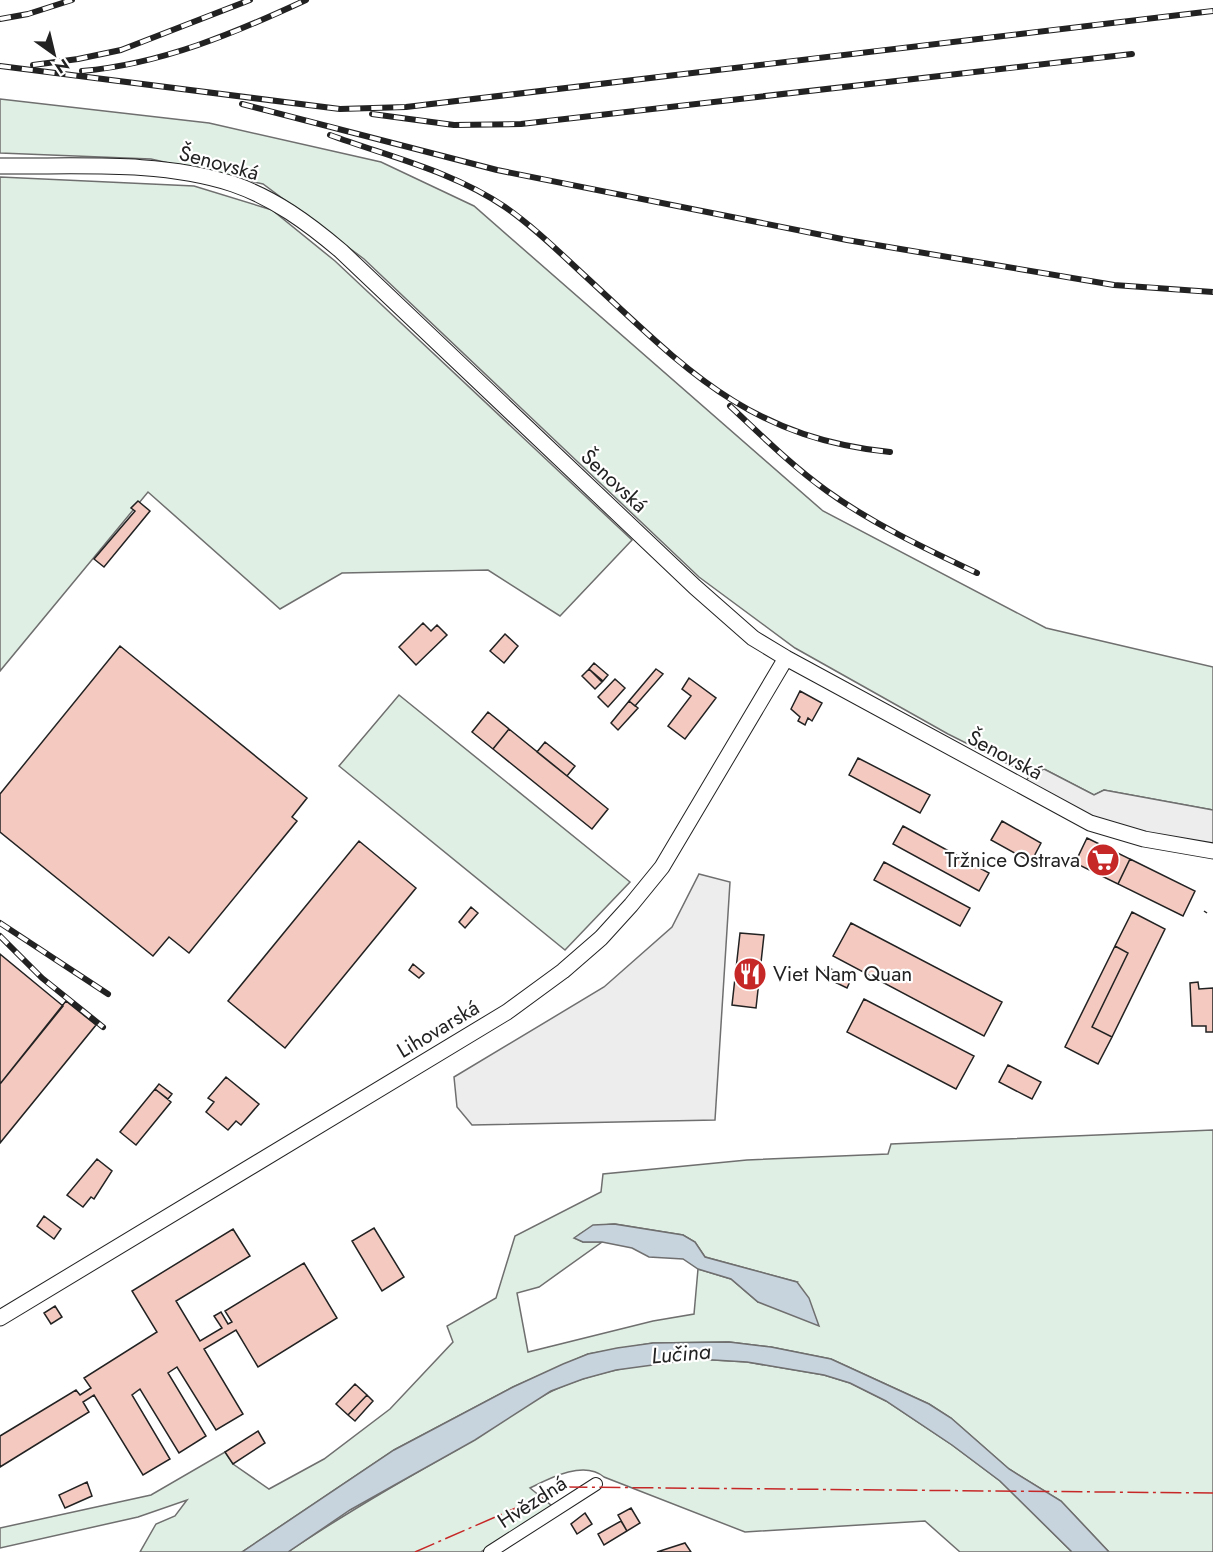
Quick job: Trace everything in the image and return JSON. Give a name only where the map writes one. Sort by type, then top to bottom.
[{"type":"street","name":"Šenovská","points":[[0,166],[150,168],[197,175],[254,193],[305,221],[361,269],[704,595],[753,638],[1090,823],[1144,839],[1213,851]]},
{"type":"street","name":"Lihovarská","points":[[0,1317],[507,1012],[563,971],[601,938],[662,867],[786,658]]},
{"type":"street","name":"Hvězdná","points":[[490,1552],[596,1484]]},
{"type":"green space","points":[[0,99],[209,123],[381,162],[474,206],[823,511],[1046,628],[1213,667],[1213,810],[1104,790],[1094,795],[1044,769],[1030,775],[948,734],[795,648],[699,577],[364,259],[263,184],[151,159],[0,153]]},
{"type":"green space","points":[[0,177],[194,186],[272,210],[335,261],[632,540],[560,616],[488,570],[342,573],[280,609],[148,492],[0,671]]},
{"type":"green space","points":[[399,695],[630,882],[565,950],[339,766]]},
{"type":"green space","points":[[1213,1130],[1213,1552],[1109,1552],[1061,1501],[1009,1469],[951,1418],[929,1404],[831,1359],[771,1347],[729,1342],[653,1343],[588,1354],[513,1387],[394,1450],[242,1552],[140,1552],[156,1524],[175,1516],[187,1500],[138,1517],[0,1548],[0,1528],[151,1495],[225,1452],[233,1464],[269,1489],[324,1459],[390,1409],[453,1342],[447,1326],[496,1298],[515,1236],[601,1192],[603,1174],[747,1160],[888,1154],[891,1144]],"holes":[[[615,1224],[683,1235],[695,1242],[705,1257],[797,1282],[758,1302],[731,1279],[698,1269],[694,1314],[653,1321],[528,1352],[517,1293],[539,1287],[602,1242],[583,1242],[575,1238],[580,1234],[594,1227]]]},
{"type":"green space","points":[[697,1359],[747,1362],[824,1375],[850,1383],[886,1401],[952,1445],[1000,1481],[1072,1552],[960,1552],[925,1521],[745,1532],[596,1472],[577,1470],[530,1488],[552,1506],[481,1552],[288,1552],[351,1511],[460,1448],[550,1392],[602,1373],[661,1362]]},
{"type":"shaded area","points":[[1044,769],[1094,795],[1104,790],[1213,810],[1213,851],[1144,839],[1021,788],[1030,775]]},
{"type":"shaded area","points":[[699,874],[730,882],[715,1120],[472,1125],[457,1107],[454,1077],[604,987],[672,927]]},
{"type":"water","points":[[614,1224],[683,1235],[695,1242],[705,1257],[797,1282],[809,1298],[819,1326],[758,1302],[731,1279],[698,1269],[683,1259],[649,1257],[632,1248],[602,1242],[583,1242],[574,1238],[593,1225]]},
{"type":"water","name":"Lučina","points":[[729,1342],[771,1347],[831,1359],[929,1404],[951,1418],[1009,1469],[1061,1501],[1109,1552],[1072,1552],[1000,1481],[952,1445],[886,1401],[850,1383],[824,1375],[747,1362],[697,1359],[616,1370],[551,1391],[475,1440],[350,1510],[288,1552],[242,1552],[394,1450],[513,1387],[563,1364],[588,1354],[653,1343]]},
{"type":"building","points":[[138,501],[150,511],[104,567],[94,559],[135,511],[131,508]]},
{"type":"building","points":[[423,623],[431,631],[437,625],[447,635],[416,665],[399,647]]},
{"type":"building","points":[[505,634],[518,646],[504,663],[490,651]]},
{"type":"building","points":[[120,646],[307,798],[292,817],[297,821],[189,953],[169,937],[153,956],[0,832],[0,794]]},
{"type":"building","points":[[594,663],[608,675],[603,681],[589,669]]},
{"type":"building","points":[[589,669],[602,682],[595,689],[582,676]]},
{"type":"building","points":[[656,669],[663,674],[635,706],[629,701]]},
{"type":"building","points":[[689,678],[716,698],[685,739],[668,726],[691,696],[682,689]]},
{"type":"building","points":[[615,679],[625,688],[608,707],[598,697]]},
{"type":"building","points":[[800,691],[822,703],[812,721],[808,718],[805,725],[798,721],[800,717],[791,709]]},
{"type":"building","points":[[629,701],[638,708],[618,730],[611,723]]},
{"type":"building","points":[[488,712],[509,729],[493,749],[472,732]]},
{"type":"building","points":[[509,729],[608,809],[592,829],[493,749]]},
{"type":"building","points":[[545,742],[575,766],[567,776],[537,752]]},
{"type":"building","points":[[858,758],[930,795],[920,813],[849,775]]},
{"type":"building","points":[[1002,821],[1041,843],[1031,862],[991,840]]},
{"type":"building","points":[[903,826],[989,873],[979,891],[893,844]]},
{"type":"building","points":[[1087,838],[1130,859],[1118,884],[1075,863]]},
{"type":"building","points":[[359,841],[416,888],[285,1048],[228,1001]]},
{"type":"building","points":[[1130,859],[1195,891],[1183,916],[1118,884]]},
{"type":"building","points":[[884,862],[970,908],[960,926],[874,880]]},
{"type":"building","points":[[471,907],[478,913],[465,928],[459,922]]},
{"type":"building","points":[[1132,912],[1165,929],[1112,1037],[1092,1027],[1128,953],[1115,946]]},
{"type":"building","points":[[851,923],[1002,1002],[984,1036],[833,956]]},
{"type":"building","points":[[740,933],[764,935],[756,1008],[732,1005]]},
{"type":"building","points":[[1115,946],[1128,953],[1092,1027],[1112,1037],[1098,1064],[1065,1047]]},
{"type":"building","points":[[0,954],[63,1006],[0,1084]]},
{"type":"building","points":[[413,964],[424,973],[419,978],[409,970]]},
{"type":"building","points":[[827,967],[851,979],[847,988],[822,976]]},
{"type":"building","points":[[1198,982],[1199,989],[1213,988],[1213,1032],[1206,1032],[1206,1026],[1192,1026],[1190,983]]},
{"type":"building","points":[[864,999],[974,1056],[956,1089],[847,1032]]},
{"type":"building","points":[[66,1001],[96,1025],[0,1143],[0,1084]]},
{"type":"building","points":[[1008,1065],[1041,1082],[1032,1099],[999,1082]]},
{"type":"building","points":[[226,1077],[259,1104],[241,1125],[236,1121],[228,1130],[206,1112],[214,1102],[208,1098]]},
{"type":"building","points":[[159,1084],[172,1094],[168,1099],[155,1089]]},
{"type":"building","points":[[155,1089],[171,1102],[136,1145],[120,1132]]},
{"type":"building","points":[[97,1159],[112,1171],[94,1199],[91,1197],[83,1207],[67,1195]]},
{"type":"building","points":[[44,1216],[61,1229],[54,1239],[37,1226]]},
{"type":"building","points":[[374,1228],[404,1277],[382,1291],[352,1241]]},
{"type":"building","points":[[233,1229],[250,1256],[176,1301],[200,1341],[222,1328],[214,1316],[221,1312],[228,1324],[232,1322],[225,1311],[304,1263],[337,1318],[258,1367],[236,1330],[204,1349],[243,1414],[216,1430],[177,1367],[168,1373],[206,1436],[179,1453],[140,1389],[132,1395],[170,1459],[143,1475],[94,1395],[83,1402],[89,1412],[0,1467],[0,1436],[76,1390],[80,1395],[91,1388],[84,1378],[157,1332],[132,1291]]},
{"type":"building","points":[[55,1306],[62,1317],[51,1324],[44,1313]]},
{"type":"building","points":[[355,1384],[367,1395],[348,1415],[336,1404]]},
{"type":"building","points":[[367,1395],[373,1401],[355,1421],[348,1415]]},
{"type":"building","points":[[258,1431],[265,1443],[233,1464],[225,1452]]},
{"type":"building","points":[[87,1482],[92,1496],[65,1508],[59,1495]]},
{"type":"building","points":[[631,1508],[640,1523],[627,1531],[618,1515]]},
{"type":"building","points":[[585,1513],[592,1524],[577,1534],[571,1524]]},
{"type":"building","points":[[621,1521],[627,1531],[604,1545],[598,1534]]},
{"type":"building","points":[[685,1543],[691,1552],[657,1552]]},
{"type":"railway","points":[[0,19],[28,14],[72,0]]},
{"type":"railway","points":[[33,65],[121,50],[250,0]]},
{"type":"railway","points":[[82,71],[141,62],[169,54],[225,35],[306,0]]},
{"type":"railway","points":[[0,66],[340,109],[406,107],[1213,11]]},
{"type":"railway","points":[[372,114],[454,125],[521,124],[1132,54]]},
{"type":"railway","points":[[242,104],[497,170],[847,240],[1114,285],[1213,292]]},
{"type":"railway","points":[[330,135],[442,174],[485,194],[505,207],[546,240],[687,368],[721,393],[757,414],[796,431],[840,444],[890,452]]},
{"type":"railway","points":[[730,406],[777,450],[827,491],[900,535],[977,573]]},
{"type":"railway","points":[[0,923],[108,994]]},
{"type":"railway","points":[[0,936],[42,978],[103,1027]]},
{"type":"power","points":[[415,1552],[564,1487],[1213,1493]]},
{"type":"place","name":"Tržnice Ostrava","points":[[1103,860]]},
{"type":"place","name":"Viet Nam Quan","points":[[750,974]]}]
